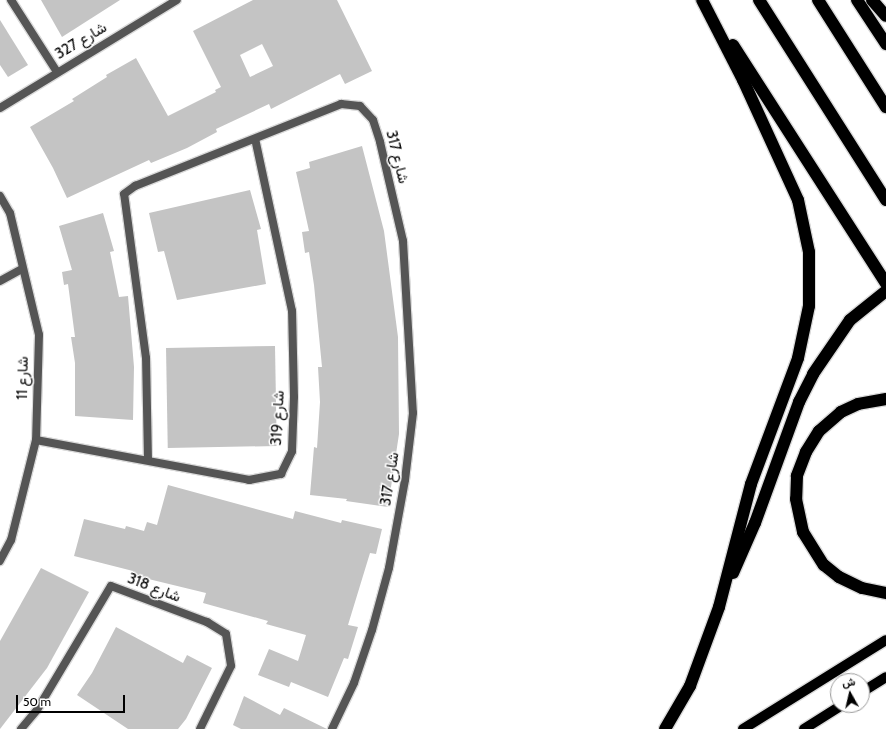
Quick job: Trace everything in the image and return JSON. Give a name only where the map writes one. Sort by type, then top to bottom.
[{"type":"highway","points":[[760,0],[886,200]]},
{"type":"highway","points":[[818,0],[886,107]]},
{"type":"highway","points":[[857,0],[886,44]]},
{"type":"highway","points":[[872,0],[886,16]]},
{"type":"highway","points":[[705,5],[757,80],[886,283]]},
{"type":"highway","points":[[705,5],[747,86],[796,194],[805,226],[810,279],[807,319],[798,358],[751,484],[719,607]]},
{"type":"highway","points":[[665,729],[690,686],[719,607],[755,523],[799,402],[820,362],[850,320],[886,291]]},
{"type":"highway","points":[[886,399],[858,404],[841,412],[820,431],[806,452],[799,470],[796,499],[803,532],[824,565],[839,577],[862,588],[886,593]]},
{"type":"main road","points":[[743,729],[886,640]]},
{"type":"main road","points":[[870,687],[886,677]]},
{"type":"main road","points":[[804,729],[830,713]]},
{"type":"street","points":[[11,0],[57,72]]},
{"type":"street","name":"شارع 327","points":[[0,108],[177,0]]},
{"type":"street","name":"شارع 317","points":[[148,460],[146,358],[124,194],[135,186],[341,104],[360,106],[373,120],[380,142],[403,241],[413,412],[405,480],[389,568],[372,630],[354,683],[332,729]]},
{"type":"street","name":"شارع 319","points":[[36,440],[249,480],[281,474],[292,451],[294,397],[292,311],[255,139]]},
{"type":"street","name":"شارع 11","points":[[0,196],[10,213],[38,335],[36,440],[11,540],[0,561]]},
{"type":"street","points":[[0,281],[22,269]]},
{"type":"street","name":"شارع 318","points":[[21,729],[38,710],[111,586],[207,622],[226,634],[231,666],[200,729]]},
{"type":"building","points":[[41,0],[120,0],[62,37]]},
{"type":"building","points":[[253,0],[337,0],[372,71],[345,84],[340,74],[271,109],[269,104],[216,129],[217,132],[187,148],[151,163],[149,160],[67,198],[53,168],[30,127],[74,101],[72,99],[107,77],[106,75],[136,58],[168,116],[216,92],[215,90],[221,87],[193,31]],"holes":[[[262,44],[273,66],[250,77],[240,55]]]},
{"type":"building","points":[[0,20],[28,65],[8,77],[0,65]]},
{"type":"building","points":[[362,146],[384,231],[398,337],[399,434],[388,507],[346,501],[347,499],[310,495],[314,447],[317,448],[320,402],[318,367],[322,367],[314,285],[309,252],[305,253],[302,232],[309,231],[296,172],[310,168],[309,162]]},
{"type":"building","points":[[250,190],[261,229],[257,230],[266,284],[177,300],[164,251],[158,252],[149,213]]},
{"type":"building","points":[[103,213],[114,251],[110,252],[119,297],[128,296],[134,367],[133,420],[75,416],[75,363],[71,337],[75,337],[68,284],[64,285],[62,272],[72,270],[59,226]]},
{"type":"building","points":[[275,346],[277,446],[168,448],[166,348]]},
{"type":"building","points":[[168,485],[293,519],[295,511],[341,523],[342,520],[382,529],[376,554],[370,553],[348,625],[358,627],[348,659],[344,658],[328,697],[291,682],[289,687],[258,675],[269,649],[298,661],[306,635],[266,624],[268,621],[203,603],[206,593],[132,575],[133,571],[74,556],[84,519],[125,529],[126,526],[144,531],[147,522],[157,525]]},
{"type":"building","points":[[41,568],[89,592],[47,668],[0,729],[0,641]]},
{"type":"building","points":[[116,627],[183,663],[187,655],[212,668],[186,719],[178,729],[128,729],[77,695],[92,673]]},
{"type":"building","points":[[244,696],[280,715],[284,708],[327,729],[241,729],[233,725]]}]
